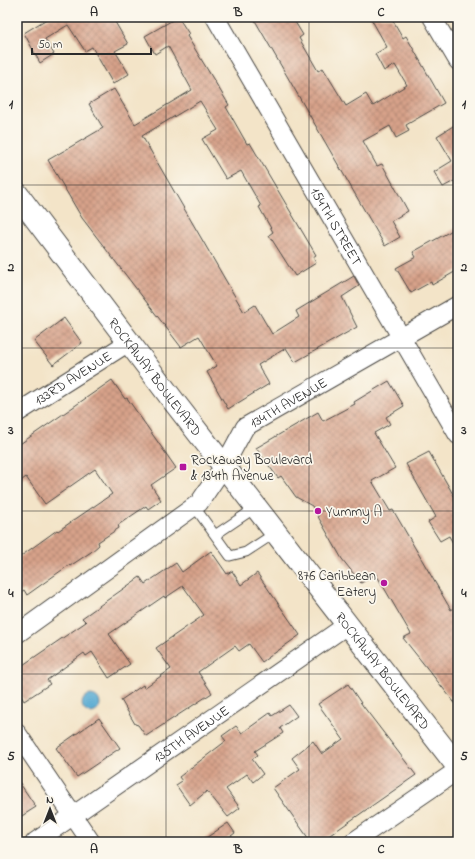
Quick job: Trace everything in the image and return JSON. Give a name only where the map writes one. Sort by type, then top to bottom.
[{"type":"main road","name":"ROCKAWAY BOULEVARD","points":[[17,194],[255,508],[458,768]]},
{"type":"street","name":"154TH STREET","points":[[215,17],[458,435]]},
{"type":"street","points":[[432,17],[458,61]]},
{"type":"street","name":"134TH AVENUE","points":[[17,634],[199,503],[224,466],[245,427],[458,305]]},
{"type":"street","name":"133RD AVENUE","points":[[17,413],[129,342]]},
{"type":"street","name":"135TH AVENUE","points":[[35,842],[347,625]]},
{"type":"street","points":[[17,733],[91,842]]},
{"type":"street","points":[[353,842],[458,768]]},
{"type":"lane","points":[[194,506],[230,556],[246,552],[275,533]]},
{"type":"lane","points":[[215,535],[255,508]]},
{"type":"water","points":[[91,695],[97,698],[100,704],[97,710],[91,713],[85,710],[82,704],[85,698]]},
{"type":"building","points":[[50,17],[112,17],[128,44],[115,51],[129,74],[113,84],[92,47],[85,51],[68,25],[45,39],[54,54],[40,63],[24,33]]},
{"type":"building","points":[[178,17],[189,34],[187,36],[229,105],[226,107],[247,144],[250,143],[316,255],[313,257],[316,263],[295,276],[269,235],[273,232],[259,207],[261,206],[241,171],[226,179],[202,139],[218,130],[200,101],[142,136],[244,312],[255,305],[272,334],[299,317],[296,311],[354,276],[359,286],[342,297],[357,327],[295,362],[286,348],[258,365],[269,384],[228,409],[207,372],[217,366],[199,336],[181,347],[82,218],[48,160],[103,128],[89,104],[114,89],[135,124],[192,90],[168,46],[155,54],[145,36]]},
{"type":"building","points":[[253,17],[292,17],[303,35],[299,38],[318,71],[323,68],[346,106],[366,94],[373,106],[407,85],[395,65],[384,71],[375,54],[387,47],[370,17],[391,17],[403,38],[406,36],[444,103],[406,125],[409,131],[396,138],[390,126],[363,141],[377,166],[382,164],[408,211],[391,221],[400,237],[385,246]]},
{"type":"building","points":[[458,123],[458,179],[443,187],[434,172],[452,161],[437,136]]},
{"type":"building","points":[[458,227],[458,270],[432,285],[431,282],[411,293],[396,268],[416,257],[413,252]]},
{"type":"building","points":[[64,318],[82,343],[53,365],[34,341]]},
{"type":"building","points":[[112,380],[125,399],[127,398],[176,468],[151,485],[161,500],[148,509],[146,506],[118,525],[119,528],[98,542],[99,545],[91,552],[70,566],[69,565],[27,595],[24,590],[17,594],[17,559],[57,530],[58,531],[112,494],[95,469],[45,504],[26,477],[17,484],[17,446]]},
{"type":"building","points":[[389,381],[404,406],[386,417],[390,424],[374,433],[395,468],[372,481],[390,511],[393,510],[451,610],[458,606],[458,707],[403,638],[411,634],[376,574],[361,583],[342,559],[312,506],[296,497],[281,476],[278,478],[256,448],[318,412],[323,421],[355,404],[354,402]]},
{"type":"building","points":[[429,452],[458,503],[458,552],[449,536],[440,541],[428,522],[436,517],[406,464]]},
{"type":"building","points":[[211,551],[227,574],[232,571],[241,585],[257,573],[300,635],[262,662],[249,644],[239,651],[235,646],[198,672],[212,693],[146,736],[138,725],[135,724],[121,700],[143,685],[144,688],[171,669],[156,648],[204,615],[183,586],[165,598],[164,596],[109,634],[130,664],[109,678],[92,652],[86,656],[84,653],[47,680],[50,684],[24,701],[17,689],[17,669],[86,622],[82,618],[140,577],[145,584],[176,563],[182,572]]},
{"type":"building","points":[[348,684],[416,775],[320,842],[311,842],[273,788],[300,769],[292,758],[313,741],[322,754],[343,739],[318,704]]},
{"type":"building","points":[[289,705],[297,716],[280,728],[283,733],[255,751],[258,755],[252,759],[263,774],[253,782],[247,774],[226,789],[240,808],[228,817],[207,791],[190,805],[176,785],[182,781],[179,777],[226,741],[222,736],[236,726],[242,733],[270,713],[272,716]]},
{"type":"building","points":[[99,718],[120,748],[77,777],[56,748]]},
{"type":"building","points":[[17,779],[36,807],[17,819]]},
{"type":"building","points":[[228,823],[235,833],[227,839],[222,842],[200,842]]},
{"type":"place","name":"Rockaway Boulevard & 134th Avenue","points":[[183,467]]},
{"type":"place","name":"Yummy A","points":[[318,511]]},
{"type":"place","name":"876 Caribbean Eatery","points":[[384,583]]}]
